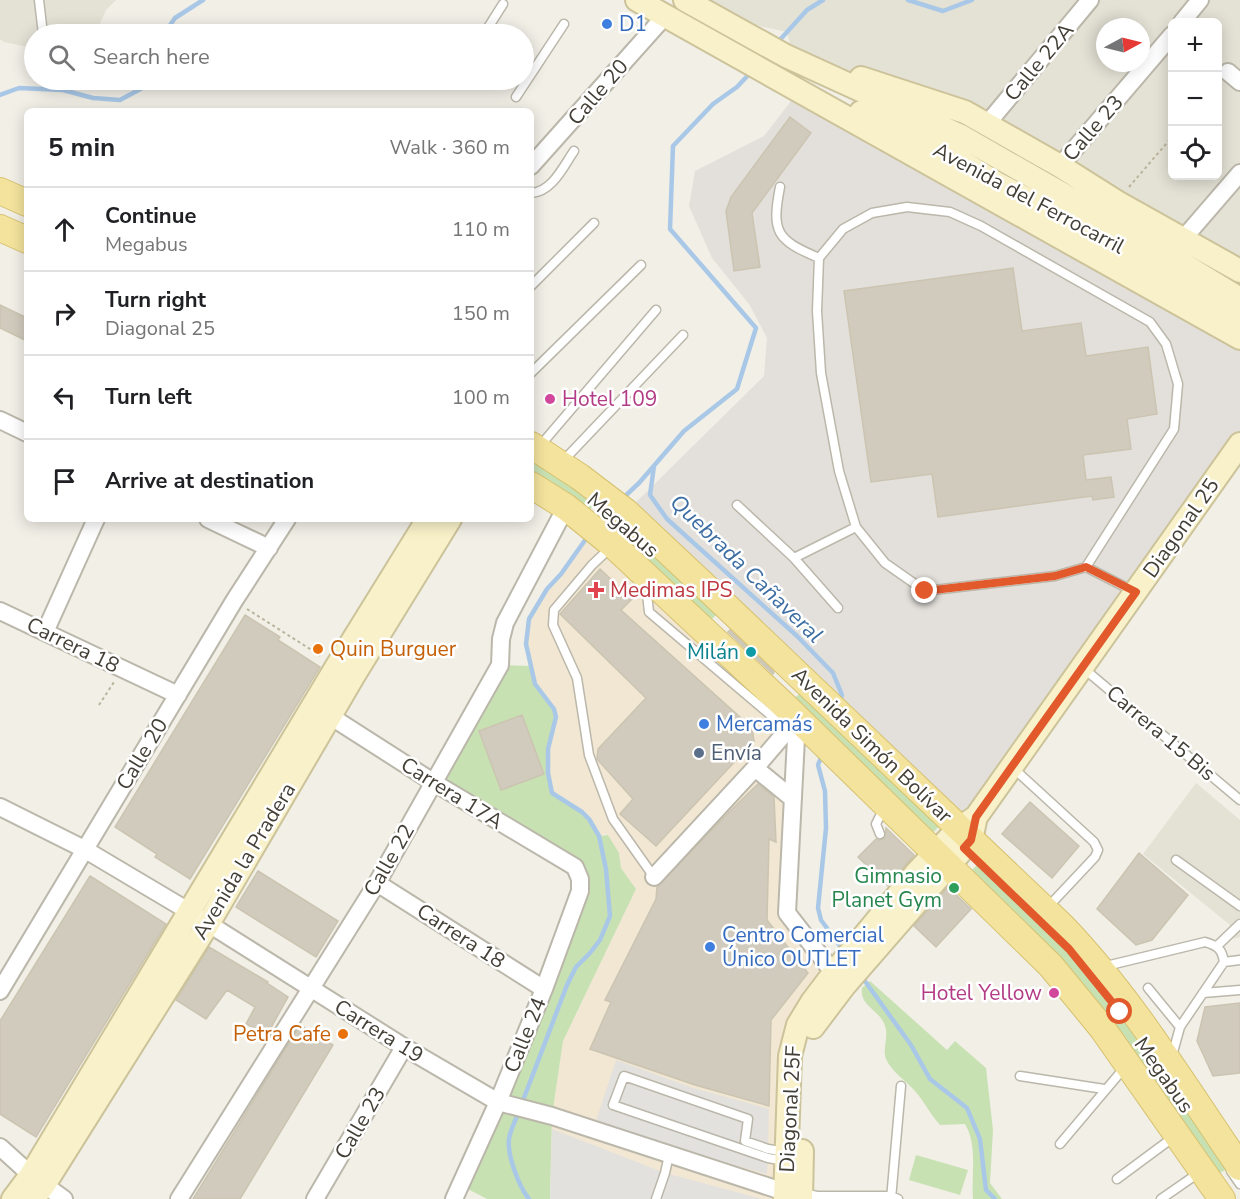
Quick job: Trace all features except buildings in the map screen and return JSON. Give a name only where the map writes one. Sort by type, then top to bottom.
[{"type":"main road","points":[[9,207],[24,234]]},
{"type":"main road","name":"Avenida Simón Bolívar","points":[[534,450],[561,464],[587,507]]},
{"type":"main road","name":"Avenida Simón Bolívar","points":[[534,486],[587,507],[614,529],[810,720]]},
{"type":"main road","name":"Avenida Simón Bolívar","points":[[614,529],[645,576],[810,720],[850,746],[954,843],[1016,929],[1073,990],[1171,1137],[1202,1171],[1222,1199]]},
{"type":"main road","name":"Avenida Simón Bolívar","points":[[850,746],[886,805],[954,843],[1046,910],[1099,968],[1170,1063],[1234,1168]]},
{"type":"street","points":[[637,0],[1240,338]]},
{"type":"street","name":"Avenida del Ferrocarril","points":[[685,0],[954,145],[1150,244],[1240,299]]},
{"type":"street","name":"Calle 22A","points":[[987,124],[1090,0]]},
{"type":"street","name":"Calle 20","points":[[534,163],[665,16]]},
{"type":"street","name":"Calle 23","points":[[1060,166],[1168,41]]},
{"type":"street","points":[[818,72],[850,74],[965,112],[1060,166],[1117,202],[1240,271]]},
{"type":"street","name":"Avenida del Ferrocarril","points":[[807,97],[866,113],[954,145],[998,184],[1141,258],[1240,321]]},
{"type":"street","points":[[1183,239],[1240,173]]},
{"type":"street","points":[[0,420],[24,432]]},
{"type":"street","name":"Diagonal 25","points":[[954,843],[1012,767],[1240,444]]},
{"type":"street","name":"Calle 22","points":[[179,1199],[377,883],[500,665],[501,639],[505,623],[587,507]]},
{"type":"street","points":[[45,632],[95,522]]},
{"type":"street","points":[[214,522],[269,548]]},
{"type":"street","name":"Calle 20","points":[[0,991],[234,602],[285,522]]},
{"type":"street","name":"Avenida la Pradera","points":[[199,918],[337,666],[426,522]]},
{"type":"street","name":"Avenida la Pradera","points":[[13,1199],[36,1186],[199,918],[330,716],[448,522]]},
{"type":"street","name":"Carrera 18","points":[[0,611],[178,695]]},
{"type":"street","name":"Carrera 17A","points":[[330,716],[433,782],[575,867]]},
{"type":"street","points":[[654,877],[755,768],[810,720]]},
{"type":"street","points":[[810,720],[793,799],[787,913],[842,975]]},
{"type":"street","points":[[755,768],[793,799]]},
{"type":"street","name":"Carrera 19","points":[[0,807],[84,849],[199,918],[404,1047],[506,1104],[797,1197]]},
{"type":"street","name":"Diagonal 25F","points":[[862,952],[915,869],[954,843]]},
{"type":"street","name":"Diagonal 25F","points":[[797,1197],[787,1156],[792,1041],[805,1012],[842,975],[954,843]]},
{"type":"street","name":"Calle 24","points":[[454,1199],[506,1104],[544,989],[580,891],[580,879],[575,867]]},
{"type":"street","name":"Carrera 18","points":[[377,883],[544,989]]},
{"type":"street","name":"Diagonal 25F","points":[[797,1197],[803,1057],[809,1034],[842,975]]},
{"type":"street","name":"Calle 23","points":[[315,1199],[404,1047]]},
{"type":"street","points":[[0,1147],[36,1186],[64,1199]]},
{"type":"lane","points":[[39,0],[42,24]]},
{"type":"lane","points":[[490,24],[503,4]]},
{"type":"lane","points":[[534,70],[564,24]]},
{"type":"lane","points":[[516,97],[521,90]]},
{"type":"lane","points":[[534,193],[539,192],[555,181],[574,151]]},
{"type":"lane","points":[[780,187],[775,209],[778,231],[793,246],[819,258]]},
{"type":"lane","points":[[0,200],[9,207]]},
{"type":"lane","points":[[907,207],[951,212],[981,226],[1150,322],[1166,344],[1178,384],[1174,429],[1086,567],[1055,576],[925,591],[885,563],[856,527],[839,471],[821,373],[817,311],[819,258],[843,229],[872,213],[907,207]]},
{"type":"lane","points":[[0,219],[24,231]]},
{"type":"lane","points":[[534,283],[594,223]]},
{"type":"lane","points":[[534,362],[641,265]]},
{"type":"lane","points":[[534,449],[656,310]]},
{"type":"lane","points":[[561,464],[683,335]]},
{"type":"lane","name":"Megabus","points":[[534,451],[587,507]]},
{"type":"lane","name":"Megabus","points":[[534,480],[587,507]]},
{"type":"lane","points":[[737,505],[794,558],[838,608]]},
{"type":"lane","points":[[794,558],[856,527]]},
{"type":"lane","points":[[614,529],[592,565],[554,610],[553,625],[577,678],[589,755],[613,819],[654,877]]},
{"type":"lane","name":"Megabus","points":[[614,529],[701,614]]},
{"type":"lane","points":[[1086,567],[1136,592]]},
{"type":"lane","points":[[709,622],[810,720]]},
{"type":"lane","name":"Carrera 15 Bis","points":[[1082,667],[1240,800]]},
{"type":"lane","points":[[850,746],[915,820]]},
{"type":"lane","points":[[1012,767],[1095,842],[1098,850],[1095,857],[1046,910]]},
{"type":"lane","points":[[880,834],[876,824],[886,805]]},
{"type":"lane","name":"Megabus","points":[[954,843],[1101,1014],[1232,1199]]},
{"type":"lane","points":[[1176,860],[1240,906]]},
{"type":"lane","points":[[1217,946],[1240,924]]},
{"type":"lane","points":[[1099,968],[1205,942],[1217,946],[1223,952],[1224,963],[1180,1027],[1170,1063]]},
{"type":"lane","points":[[1224,963],[1240,960]]},
{"type":"lane","points":[[1148,988],[1180,1027]]},
{"type":"lane","points":[[1203,993],[1240,990]]},
{"type":"lane","points":[[624,1076],[748,1119],[745,1141],[787,1156],[768,1158],[613,1105],[624,1076]]},
{"type":"lane","points":[[1020,1076],[1104,1089],[1134,1079]]},
{"type":"lane","points":[[797,1197],[894,1198],[901,1086]]},
{"type":"lane","points":[[1060,1144],[1104,1089]]},
{"type":"lane","points":[[1117,1179],[1171,1137]]},
{"type":"lane","points":[[659,1198],[669,1155]]},
{"type":"lane","points":[[1234,1168],[1240,1184]]},
{"type":"lane","points":[[1161,1199],[1175,1195],[1202,1171]]},
{"type":"path","points":[[1117,202],[1168,143]]},
{"type":"path","points":[[234,602],[337,666]]},
{"type":"path","points":[[99,705],[123,669]]},
{"type":"shaded area","points":[[0,0],[116,0],[106,10],[100,24],[24,24],[24,46],[0,39]]},
{"type":"shaded area","points":[[683,0],[1240,0],[1240,315],[795,62],[787,32],[715,16]]},
{"type":"shaded area","points":[[798,92],[1240,338],[1240,444],[958,829],[626,512],[764,376],[767,338],[749,304],[712,258],[689,206],[695,171],[764,136]]},
{"type":"shaded area","points":[[593,529],[797,719],[755,768],[793,799],[787,913],[833,973],[805,1012],[785,1199],[550,1199],[552,1116],[563,1041],[636,889],[621,868],[619,853],[606,834],[599,836],[589,819],[552,793],[548,773],[548,749],[556,717],[544,694],[535,684],[526,644],[529,619],[547,589]]},
{"type":"shaded area","points":[[1196,783],[1240,820],[1240,937],[1227,940],[1230,925],[1143,854]]},
{"type":"shaded area","points":[[616,1060],[693,1088],[769,1109],[767,1174],[675,1149],[596,1121]]},
{"type":"shaded area","points":[[552,1129],[665,1173],[762,1199],[550,1199]]},
{"type":"green space","points":[[534,458],[597,500],[587,514],[534,480]]},
{"type":"green space","points":[[620,519],[719,612],[709,622],[609,531]]},
{"type":"green space","points":[[500,665],[531,666],[535,684],[554,709],[556,717],[548,749],[548,773],[552,793],[584,816],[599,836],[608,835],[619,853],[621,868],[636,889],[563,1041],[552,1116],[550,1199],[487,1199],[460,1185],[580,879],[433,782]]},
{"type":"green space","points":[[802,691],[940,825],[931,835],[791,702]]},
{"type":"green space","points":[[980,862],[1069,949],[1120,1013],[1229,1168],[1216,1175],[969,873]]},
{"type":"green space","points":[[870,981],[947,1050],[955,1041],[986,1068],[993,1130],[990,1183],[1002,1199],[973,1199],[973,1151],[965,1124],[940,1125],[915,1091],[889,1064],[885,1055],[885,1026],[862,994],[862,988]]},
{"type":"green space","points":[[916,1155],[968,1170],[960,1195],[909,1180]]},
{"type":"waterway","points":[[171,24],[175,18],[203,0]]},
{"type":"waterway","points":[[777,43],[807,10],[823,0]]},
{"type":"waterway","points":[[908,0],[943,11],[972,0]]},
{"type":"waterway","points":[[622,499],[684,431],[737,389],[756,328],[670,229],[673,146],[713,104],[737,87],[752,71]]},
{"type":"waterway","points":[[0,95],[24,88]]},
{"type":"waterway","points":[[63,90],[93,98],[120,100],[139,90]]},
{"type":"waterway","name":"Quebrada Cañaveral","points":[[654,466],[650,495],[667,519],[797,636],[833,673],[842,695],[840,702]]},
{"type":"waterway","points":[[599,523],[612,509]]},
{"type":"waterway","points":[[522,1103],[567,985],[576,967],[600,940],[610,916],[606,869],[599,836],[582,812],[552,793],[548,773],[548,749],[556,717],[554,709],[535,684],[526,644],[529,619],[547,589],[561,574],[588,536]]},
{"type":"waterway","name":"Quebrada Cañaveral","points":[[822,755],[818,765],[825,791],[826,828],[818,908],[821,920],[843,950]]},
{"type":"waterway","name":"Quebrada Cañaveral","points":[[862,977],[911,1045],[930,1079],[967,1108],[980,1139],[986,1190],[995,1199]]},
{"type":"waterway","points":[[519,1111],[511,1132],[509,1146],[514,1170],[529,1199]]},
{"type":"place","name":"D1","points":[[607,24]]},
{"type":"place","name":"Hotel 109","points":[[550,399]]},
{"type":"place","name":"Medimas IPS","points":[[596,590]]},
{"type":"place","name":"Quin Burguer","points":[[318,649]]},
{"type":"place","name":"Milán","points":[[751,652]]},
{"type":"place","name":"Mercamás","points":[[704,724]]},
{"type":"place","name":"Envía","points":[[699,753]]},
{"type":"place","name":"Gimnasio Planet Gym","points":[[954,888]]},
{"type":"place","name":"Centro Comercial Único OUTLET","points":[[710,947]]},
{"type":"place","name":"Hotel Yellow","points":[[1054,993]]},
{"type":"place","name":"Petra Cafe","points":[[343,1034]]},
{"type":"route","points":[[925,591],[1055,576],[1086,567],[1136,592],[976,817],[971,840],[964,848],[1069,949],[1120,1012]]}]
